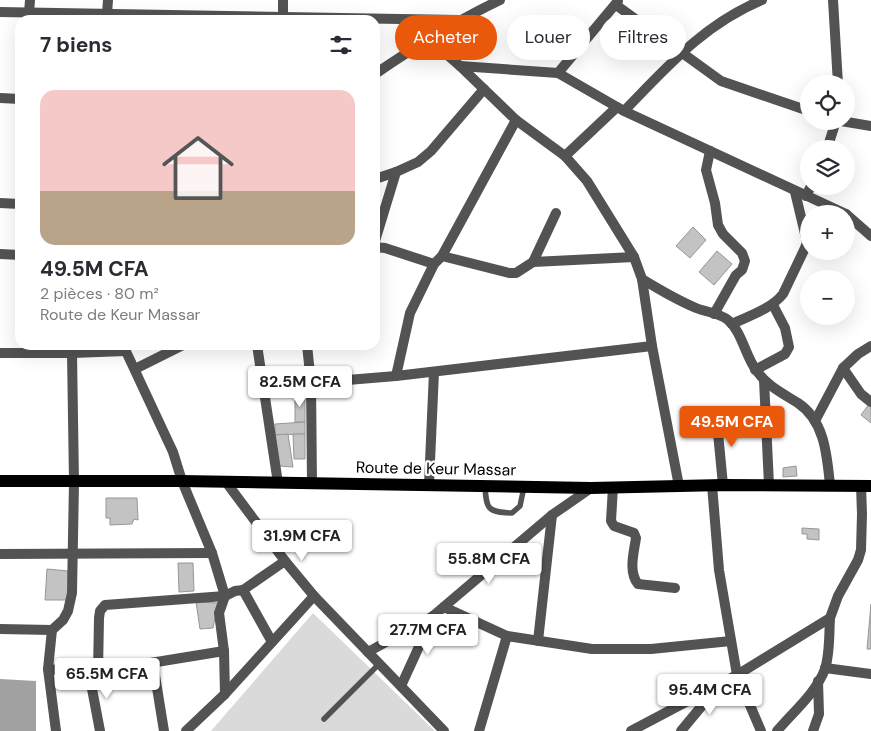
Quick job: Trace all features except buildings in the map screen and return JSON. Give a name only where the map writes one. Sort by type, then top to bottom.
[{"type":"main road","name":"Route de Keur Massar","points":[[0,481],[182,481],[591,488],[717,485],[866,486]]},
{"type":"street","points":[[29,13],[30,0]]},
{"type":"street","points":[[108,0],[108,14]]},
{"type":"street","points":[[283,0],[283,15]]},
{"type":"street","points":[[469,15],[498,0]]},
{"type":"street","points":[[686,48],[724,19],[762,0]]},
{"type":"street","points":[[833,0],[837,75]]},
{"type":"street","points":[[558,73],[617,3],[633,15]]},
{"type":"street","points":[[0,12],[130,15]]},
{"type":"street","points":[[380,19],[395,19]]},
{"type":"street","points":[[686,56],[709,74],[728,84],[800,108]]},
{"type":"street","points":[[380,71],[396,60]]},
{"type":"street","points":[[453,60],[516,120],[565,156],[587,181],[634,257],[642,279],[652,346],[679,486]]},
{"type":"street","points":[[565,156],[620,109],[672,60]]},
{"type":"street","points":[[460,66],[558,73],[620,109],[795,192],[829,205]]},
{"type":"street","points":[[380,177],[418,162],[431,151],[484,89]]},
{"type":"street","points":[[0,98],[15,99]]},
{"type":"street","points":[[396,376],[410,313],[434,264],[442,256],[516,120]]},
{"type":"street","points":[[855,123],[871,126]]},
{"type":"street","points":[[710,151],[706,170],[715,203],[718,225],[723,234],[742,253],[745,261],[742,270],[736,274],[714,314]]},
{"type":"street","points":[[380,225],[396,172]]},
{"type":"street","points":[[732,324],[772,305],[783,294],[807,242],[795,192]]},
{"type":"street","points":[[0,203],[15,204]]},
{"type":"street","points":[[533,262],[556,214]]},
{"type":"street","points":[[855,222],[871,236]]},
{"type":"street","points":[[380,248],[434,264]]},
{"type":"street","points":[[0,254],[15,255]]},
{"type":"street","points":[[442,256],[509,273],[516,273],[533,262],[634,257]]},
{"type":"street","points":[[642,279],[668,295],[697,308],[722,316],[732,324],[755,370],[776,391],[807,410],[815,421],[821,432],[830,485]]},
{"type":"street","points":[[755,370],[785,354],[789,347],[785,328],[772,305]]},
{"type":"street","points":[[311,383],[434,372],[652,346]]},
{"type":"street","points":[[815,421],[843,368],[858,354],[871,346]]},
{"type":"street","points":[[0,353],[37,350]]},
{"type":"street","points":[[55,350],[72,353],[104,350]]},
{"type":"street","points":[[126,350],[173,452],[182,481],[212,553],[225,596],[219,613],[224,652],[225,694]]},
{"type":"street","points":[[135,369],[173,350]]},
{"type":"street","points":[[258,350],[278,483]]},
{"type":"street","points":[[308,350],[311,383],[312,484]]},
{"type":"street","points":[[56,731],[48,669],[52,630],[63,620],[71,603],[74,482],[72,353]]},
{"type":"street","points":[[843,368],[861,394],[871,402]]},
{"type":"street","points":[[429,484],[434,372]]},
{"type":"street","points":[[764,380],[769,485]]},
{"type":"street","points":[[716,412],[720,570],[737,675],[762,731]]},
{"type":"street","points":[[226,482],[285,561],[314,596],[444,731]]},
{"type":"street","points":[[777,731],[805,699],[825,668],[829,648],[830,618],[838,596],[858,560],[861,550],[862,514],[866,486]]},
{"type":"street","points":[[613,487],[611,521],[614,526],[634,533],[636,538],[632,572],[634,580],[638,584],[675,588]]},
{"type":"street","points":[[368,652],[433,616],[552,515],[591,488]]},
{"type":"street","points":[[538,642],[552,515]]},
{"type":"street","points":[[0,554],[212,553]]},
{"type":"street","points":[[100,731],[93,672],[100,610],[105,605],[225,596],[235,591],[243,590],[285,561]]},
{"type":"street","points":[[243,590],[272,642]]},
{"type":"street","points":[[186,731],[225,694],[314,596]]},
{"type":"street","points":[[444,607],[507,636],[592,649],[651,649],[731,642]]},
{"type":"street","points":[[401,686],[433,616]]},
{"type":"street","points":[[631,731],[737,675],[830,618]]},
{"type":"street","points":[[0,629],[52,630]]},
{"type":"street","points":[[479,731],[507,636]]},
{"type":"street","points":[[48,669],[93,672],[224,652]]},
{"type":"street","points":[[153,663],[164,731]]},
{"type":"street","points":[[825,668],[871,674]]},
{"type":"street","points":[[813,731],[819,714],[818,681]]},
{"type":"street","points":[[681,731],[719,684]]},
{"type":"lane","points":[[485,485],[486,502],[490,508],[495,512],[512,513],[520,506],[524,486]]},
{"type":"lane","points":[[324,719],[380,664]]},
{"type":"shaded area","points":[[313,613],[435,731],[211,731]]},
{"type":"shaded area","points":[[0,679],[36,681],[36,731],[0,731]]}]
